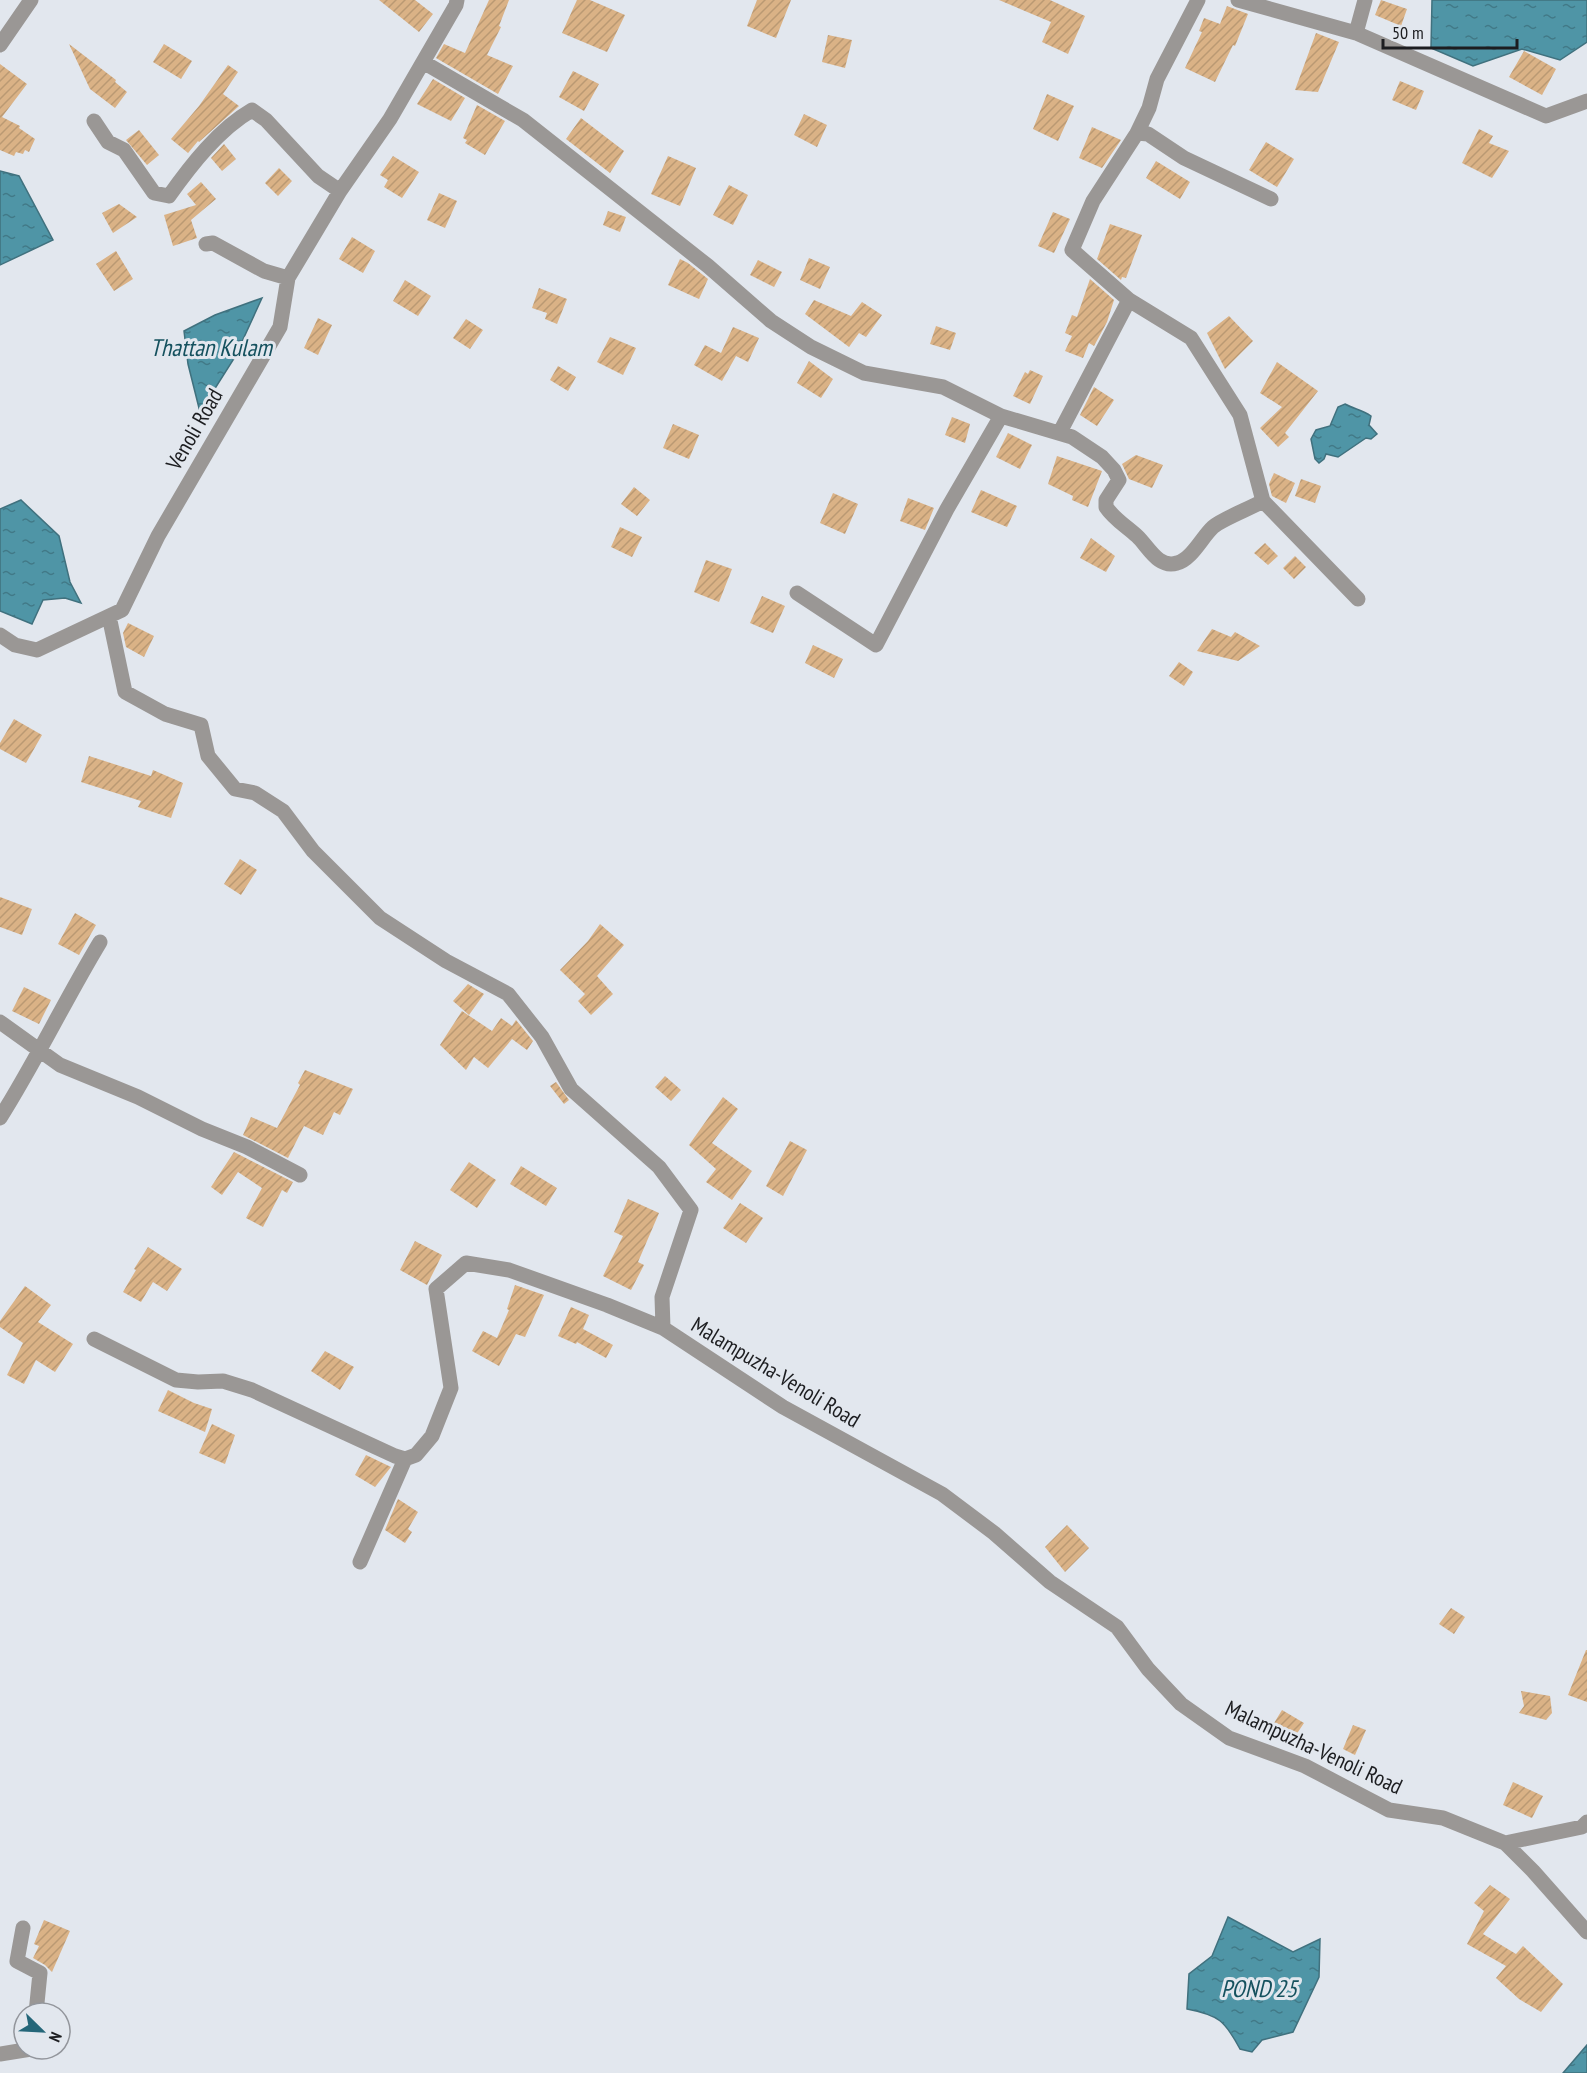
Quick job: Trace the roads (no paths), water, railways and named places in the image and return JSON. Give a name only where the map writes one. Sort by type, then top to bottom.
[{"type":"street","points":[[0,45],[31,0]]},
{"type":"street","name":"Venoli Road","points":[[0,635],[15,645],[37,650],[122,610],[158,536],[280,327],[288,278],[340,191],[390,119],[457,0]]},
{"type":"street","points":[[1197,0],[1157,79],[1149,108],[1137,133],[1094,201],[1072,250],[1130,300],[1191,338],[1240,415],[1263,501],[1358,599]]},
{"type":"street","points":[[1238,0],[1356,33],[1546,116],[1587,101]]},
{"type":"street","points":[[1356,33],[1365,0]]},
{"type":"street","points":[[423,62],[523,120],[708,266],[771,321],[811,347],[864,373],[943,387],[1001,416],[1072,437],[1102,457],[1114,470],[1119,480],[1106,500],[1106,507],[1138,537],[1150,553],[1162,561],[1178,563],[1187,557],[1215,525],[1263,501]]},
{"type":"street","points":[[94,121],[108,142],[124,150],[135,169],[154,193],[169,196],[185,173],[232,121],[252,110],[266,120],[318,176],[340,191]]},
{"type":"street","points":[[1137,133],[1148,134],[1184,158],[1271,200]]},
{"type":"street","points":[[206,244],[213,243],[264,271],[288,278]]},
{"type":"street","points":[[1060,432],[1130,300]]},
{"type":"street","points":[[797,593],[876,645],[947,510],[1001,416]]},
{"type":"street","name":"Malampuzha-Venoli Road","points":[[109,616],[125,692],[165,714],[201,725],[208,756],[235,789],[255,793],[283,811],[313,851],[380,918],[446,961],[508,994],[542,1036],[571,1089],[659,1167],[691,1210],[662,1297],[663,1328],[783,1407],[942,1494],[993,1533],[1050,1582],[1117,1627],[1148,1669],[1181,1704],[1229,1738],[1305,1766],[1389,1810],[1443,1818],[1505,1843],[1542,1880],[1587,1932]]},
{"type":"street","points":[[0,1118],[75,982],[100,942]]},
{"type":"street","points":[[0,1022],[60,1065],[138,1097],[202,1129],[247,1147],[300,1175]]},
{"type":"street","points":[[94,1339],[176,1380],[223,1381],[252,1390],[405,1459],[416,1455],[432,1436],[452,1388],[436,1289],[466,1263],[509,1270],[663,1328]]},
{"type":"street","points":[[360,1562],[405,1459]]},
{"type":"street","points":[[1505,1843],[1582,1827],[1587,1822]]},
{"type":"street","points":[[23,1928],[17,1961],[40,1973],[37,2001]]},
{"type":"water","points":[[1432,0],[1587,0],[1587,42],[1560,60],[1522,49],[1473,66],[1431,48]]},
{"type":"water","points":[[0,171],[19,176],[53,240],[0,265]]},
{"type":"water","name":"Thattan Kulam","points":[[262,298],[235,357],[200,412],[188,364],[184,331],[215,315]]},
{"type":"water","points":[[1345,404],[1371,416],[1369,425],[1377,434],[1371,439],[1366,438],[1338,457],[1326,454],[1319,463],[1315,459],[1311,439],[1316,430],[1330,426],[1338,407]]},
{"type":"water","points":[[21,500],[59,536],[70,582],[81,603],[65,598],[43,600],[32,624],[0,611],[0,509]]},
{"type":"water","name":"POND 25","points":[[1228,1917],[1293,1952],[1320,1939],[1319,1977],[1293,2032],[1262,2040],[1252,2052],[1240,2049],[1230,2032],[1214,2017],[1187,2009],[1189,1974],[1212,1956]]},
{"type":"water","points":[[1587,2045],[1587,2073],[1563,2073]]}]
